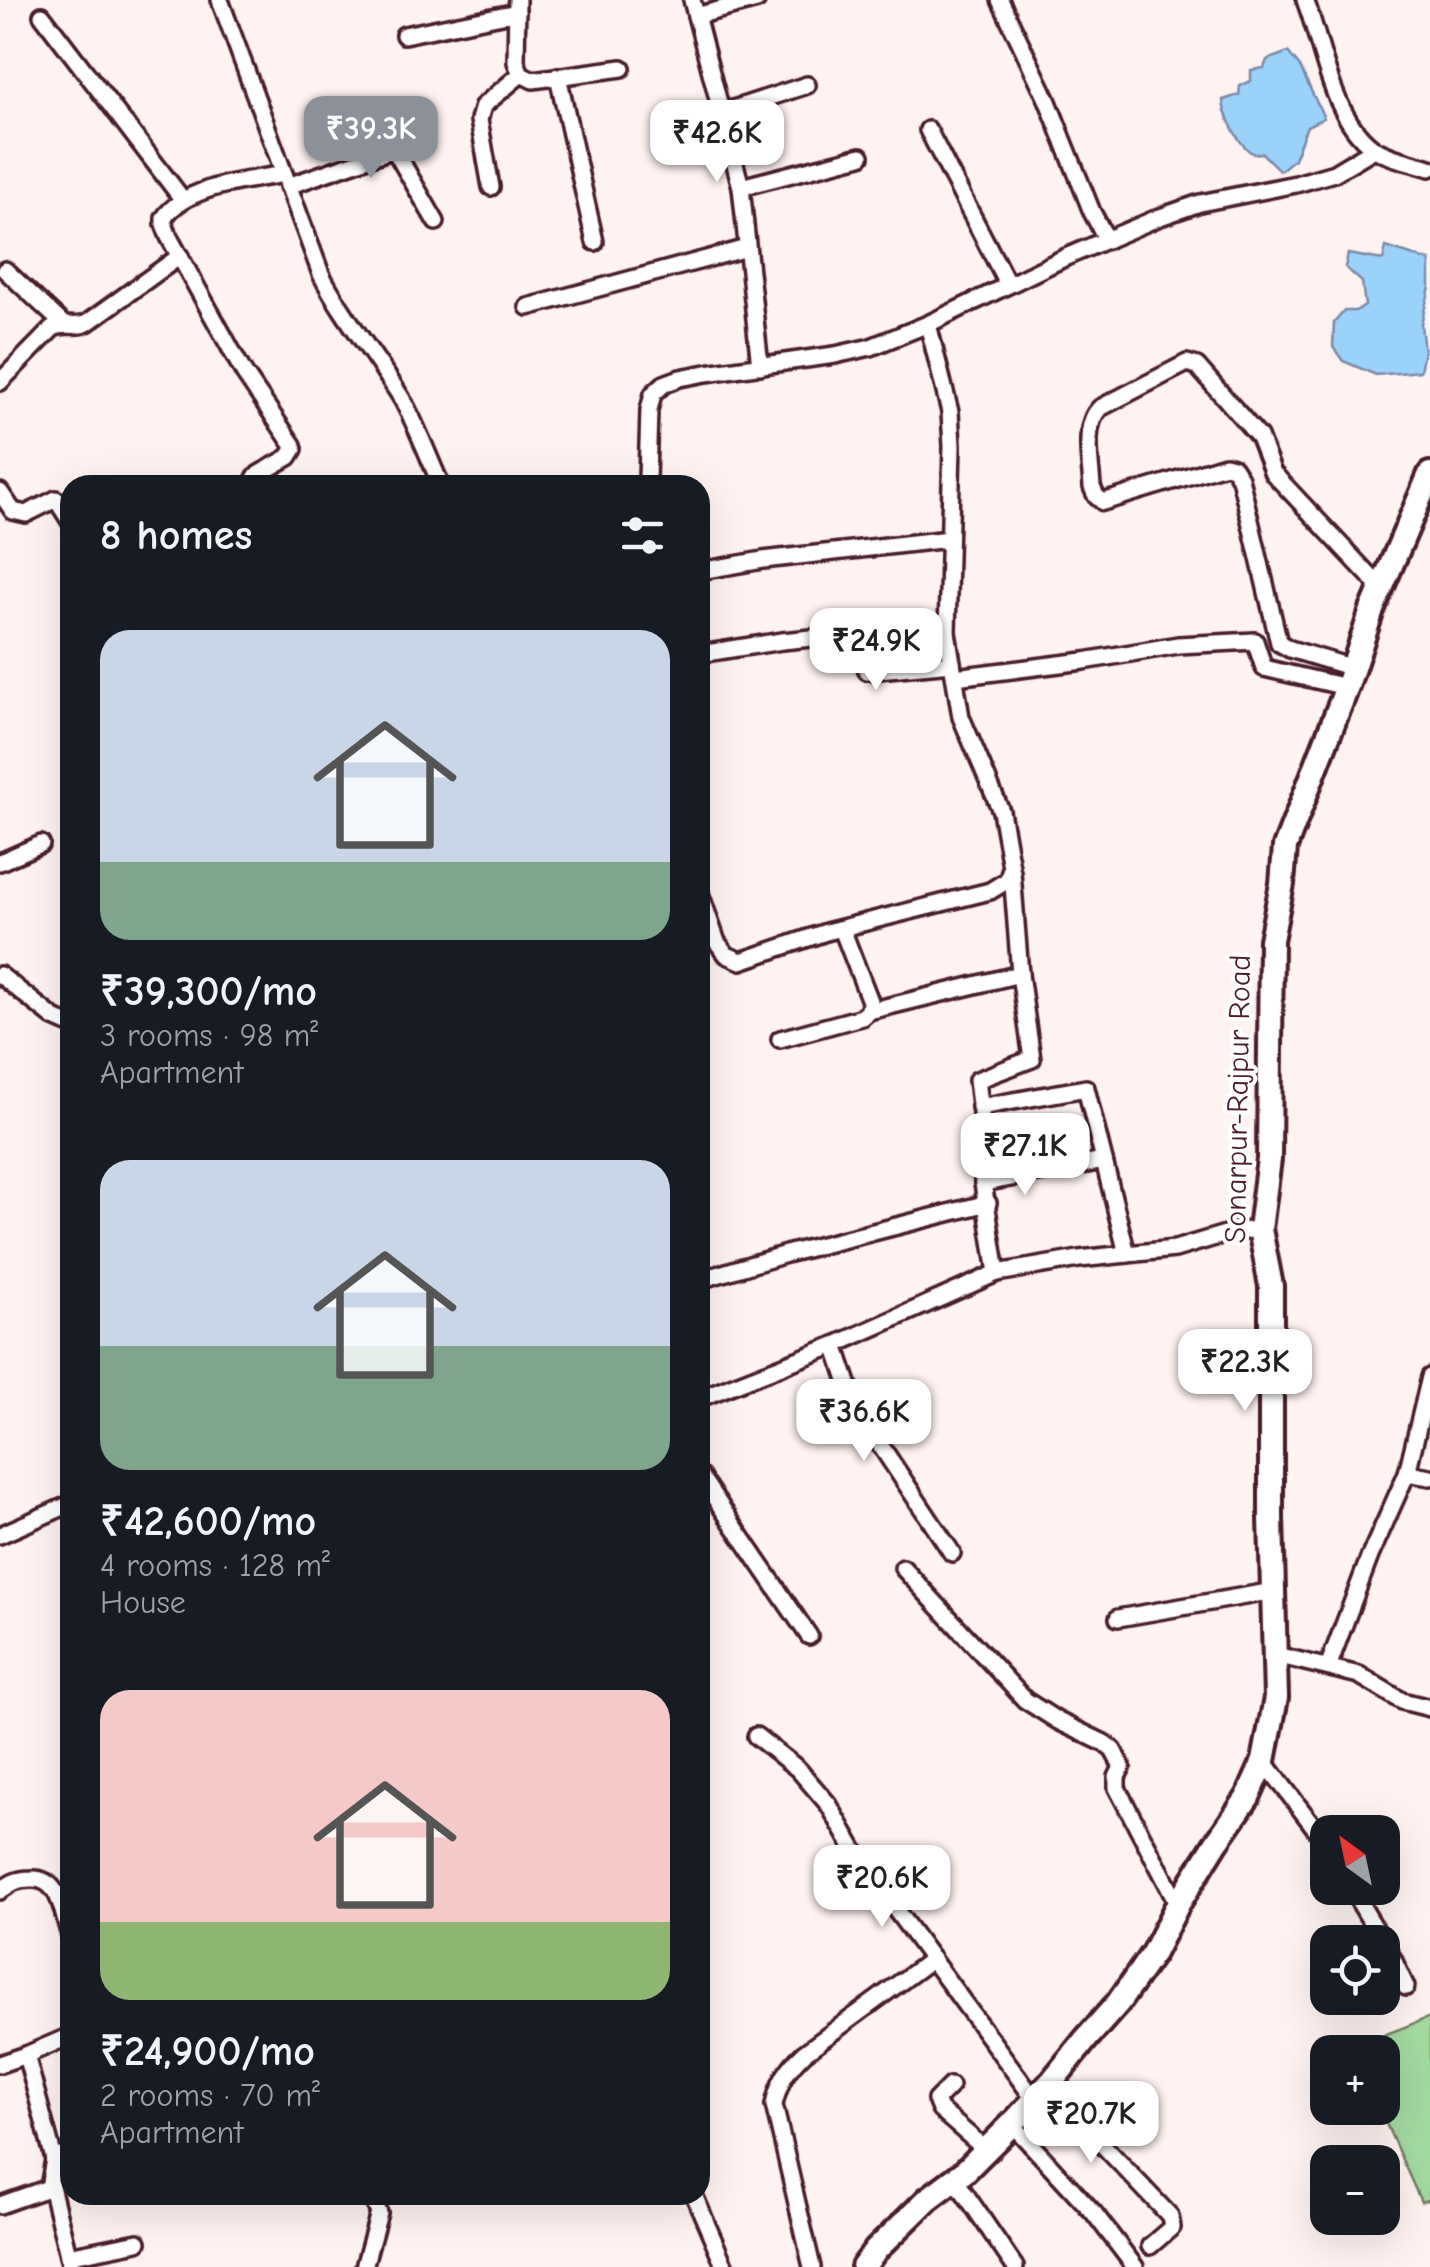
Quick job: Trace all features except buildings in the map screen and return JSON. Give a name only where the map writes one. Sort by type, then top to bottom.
[{"type":"main road","name":"Sonarpur-Rajpur Road","points":[[863,2267],[928,2199],[955,2179],[1012,2124],[1118,2003],[1248,1797],[1264,1761],[1276,1698],[1271,1286],[1260,1229],[1268,1160],[1271,940],[1285,847],[1381,588],[1430,474]]},
{"type":"street","points":[[220,0],[328,286],[400,398],[436,475]]},
{"type":"street","points":[[757,0],[694,8],[741,187],[760,366]]},
{"type":"street","points":[[1000,0],[1107,240]]},
{"type":"street","points":[[1305,0],[1338,99],[1354,130],[1374,149],[1430,168]]},
{"type":"street","points":[[404,35],[518,6],[516,62],[521,74],[533,80],[622,68]]},
{"type":"street","points":[[42,15],[183,200]]},
{"type":"street","points":[[491,188],[479,120],[483,106],[521,74]]},
{"type":"street","points":[[558,76],[595,242]]},
{"type":"street","points":[[722,113],[808,85]]},
{"type":"street","points":[[928,130],[1008,284]]},
{"type":"street","points":[[258,475],[292,453],[293,445],[250,384],[180,256],[164,224],[168,212],[183,200],[227,185],[286,180],[394,149],[436,222]]},
{"type":"street","points":[[645,475],[649,410],[653,394],[664,384],[680,378],[871,347],[1160,217],[1200,203],[1296,184],[1334,172],[1374,149]]},
{"type":"street","points":[[741,187],[862,156]]},
{"type":"street","points":[[528,306],[747,248]]},
{"type":"street","points":[[0,382],[52,329],[88,323],[180,256]]},
{"type":"street","points":[[5,270],[64,324]]},
{"type":"street","points":[[928,324],[950,412],[947,632],[961,717],[1001,812],[1011,867],[1032,1059],[977,1080],[983,1183],[997,1274]]},
{"type":"street","points":[[1350,678],[1279,643],[1240,478],[1233,467],[1226,465],[1103,502],[1092,487],[1093,415],[1186,363],[1197,366],[1259,438],[1273,474],[1381,588]]},
{"type":"street","points":[[0,492],[13,512],[26,514],[56,499],[60,505]]},
{"type":"street","points":[[710,569],[949,539]]},
{"type":"street","points":[[710,652],[782,640],[860,633],[947,632]]},
{"type":"street","points":[[860,633],[866,671],[1084,661],[1178,645],[1255,640],[1264,668],[1350,678]]},
{"type":"street","points":[[0,862],[40,844]]},
{"type":"street","points":[[710,921],[717,942],[727,955],[741,961],[792,942],[990,891],[1008,880],[1011,867]]},
{"type":"street","points":[[842,928],[870,1001],[869,1010]]},
{"type":"street","points":[[780,1039],[862,1017],[869,1010],[1020,974]]},
{"type":"street","points":[[0,975],[60,1021]]},
{"type":"street","points":[[980,1107],[1086,1088],[1127,1254]]},
{"type":"street","points":[[983,1183],[1104,1161]]},
{"type":"street","points":[[710,1277],[988,1204]]},
{"type":"street","points":[[710,1394],[997,1274],[1079,1258],[1175,1249],[1232,1232],[1260,1229]]},
{"type":"street","points":[[835,1345],[857,1410],[952,1553]]},
{"type":"street","points":[[1328,1668],[1370,1556],[1407,1473],[1430,1376]]},
{"type":"street","points":[[1407,1473],[1430,1477]]},
{"type":"street","points":[[710,1491],[808,1636]]},
{"type":"street","points":[[0,1536],[60,1509]]},
{"type":"street","points":[[902,1568],[1025,1700],[1114,1750],[1122,1767],[1117,1788],[1178,1904]]},
{"type":"street","points":[[1118,1618],[1274,1591]]},
{"type":"street","points":[[1276,1656],[1359,1675],[1402,1701],[1430,1708]]},
{"type":"street","points":[[756,1736],[798,1769],[829,1805],[865,1868],[932,1959],[1041,2093],[1170,2216],[1172,2227],[1150,2246]]},
{"type":"street","points":[[1264,1761],[1310,1824]]},
{"type":"street","points":[[0,1891],[16,1880],[40,1878],[56,1890],[60,1903]]},
{"type":"street","points":[[1361,1905],[1406,1987]]},
{"type":"street","points":[[812,2267],[774,2105],[778,2086],[786,2069],[804,2053],[932,1959]]},
{"type":"street","points":[[0,2064],[60,2040]]},
{"type":"street","points":[[26,2054],[60,2150]]},
{"type":"street","points":[[950,2086],[936,2100],[940,2110],[986,2150]]},
{"type":"street","points":[[1012,2124],[1094,2214],[1134,2267]]},
{"type":"street","points":[[60,2160],[50,2182],[70,2262],[138,2242]]},
{"type":"street","points":[[955,2179],[1015,2267]]},
{"type":"street","points":[[0,2205],[52,2187]]},
{"type":"street","points":[[364,2267],[380,2213],[376,2205]]},
{"type":"street","points":[[698,2205],[724,2267]]},
{"type":"green space","points":[[1430,2017],[1430,2199],[1421,2202],[1400,2155],[1400,2145],[1396,2145],[1387,2125],[1400,2125],[1400,2035],[1384,2035]]},
{"type":"water","points":[[1288,52],[1300,67],[1324,118],[1307,126],[1294,159],[1280,171],[1262,153],[1253,153],[1243,144],[1229,121],[1223,100],[1239,95],[1240,86],[1251,81],[1251,70],[1264,68],[1267,60]]},
{"type":"water","points":[[1386,247],[1430,261],[1430,287],[1421,324],[1424,351],[1420,371],[1376,375],[1343,361],[1333,347],[1334,323],[1344,311],[1365,306],[1362,282],[1345,267],[1348,254],[1383,260]]}]
